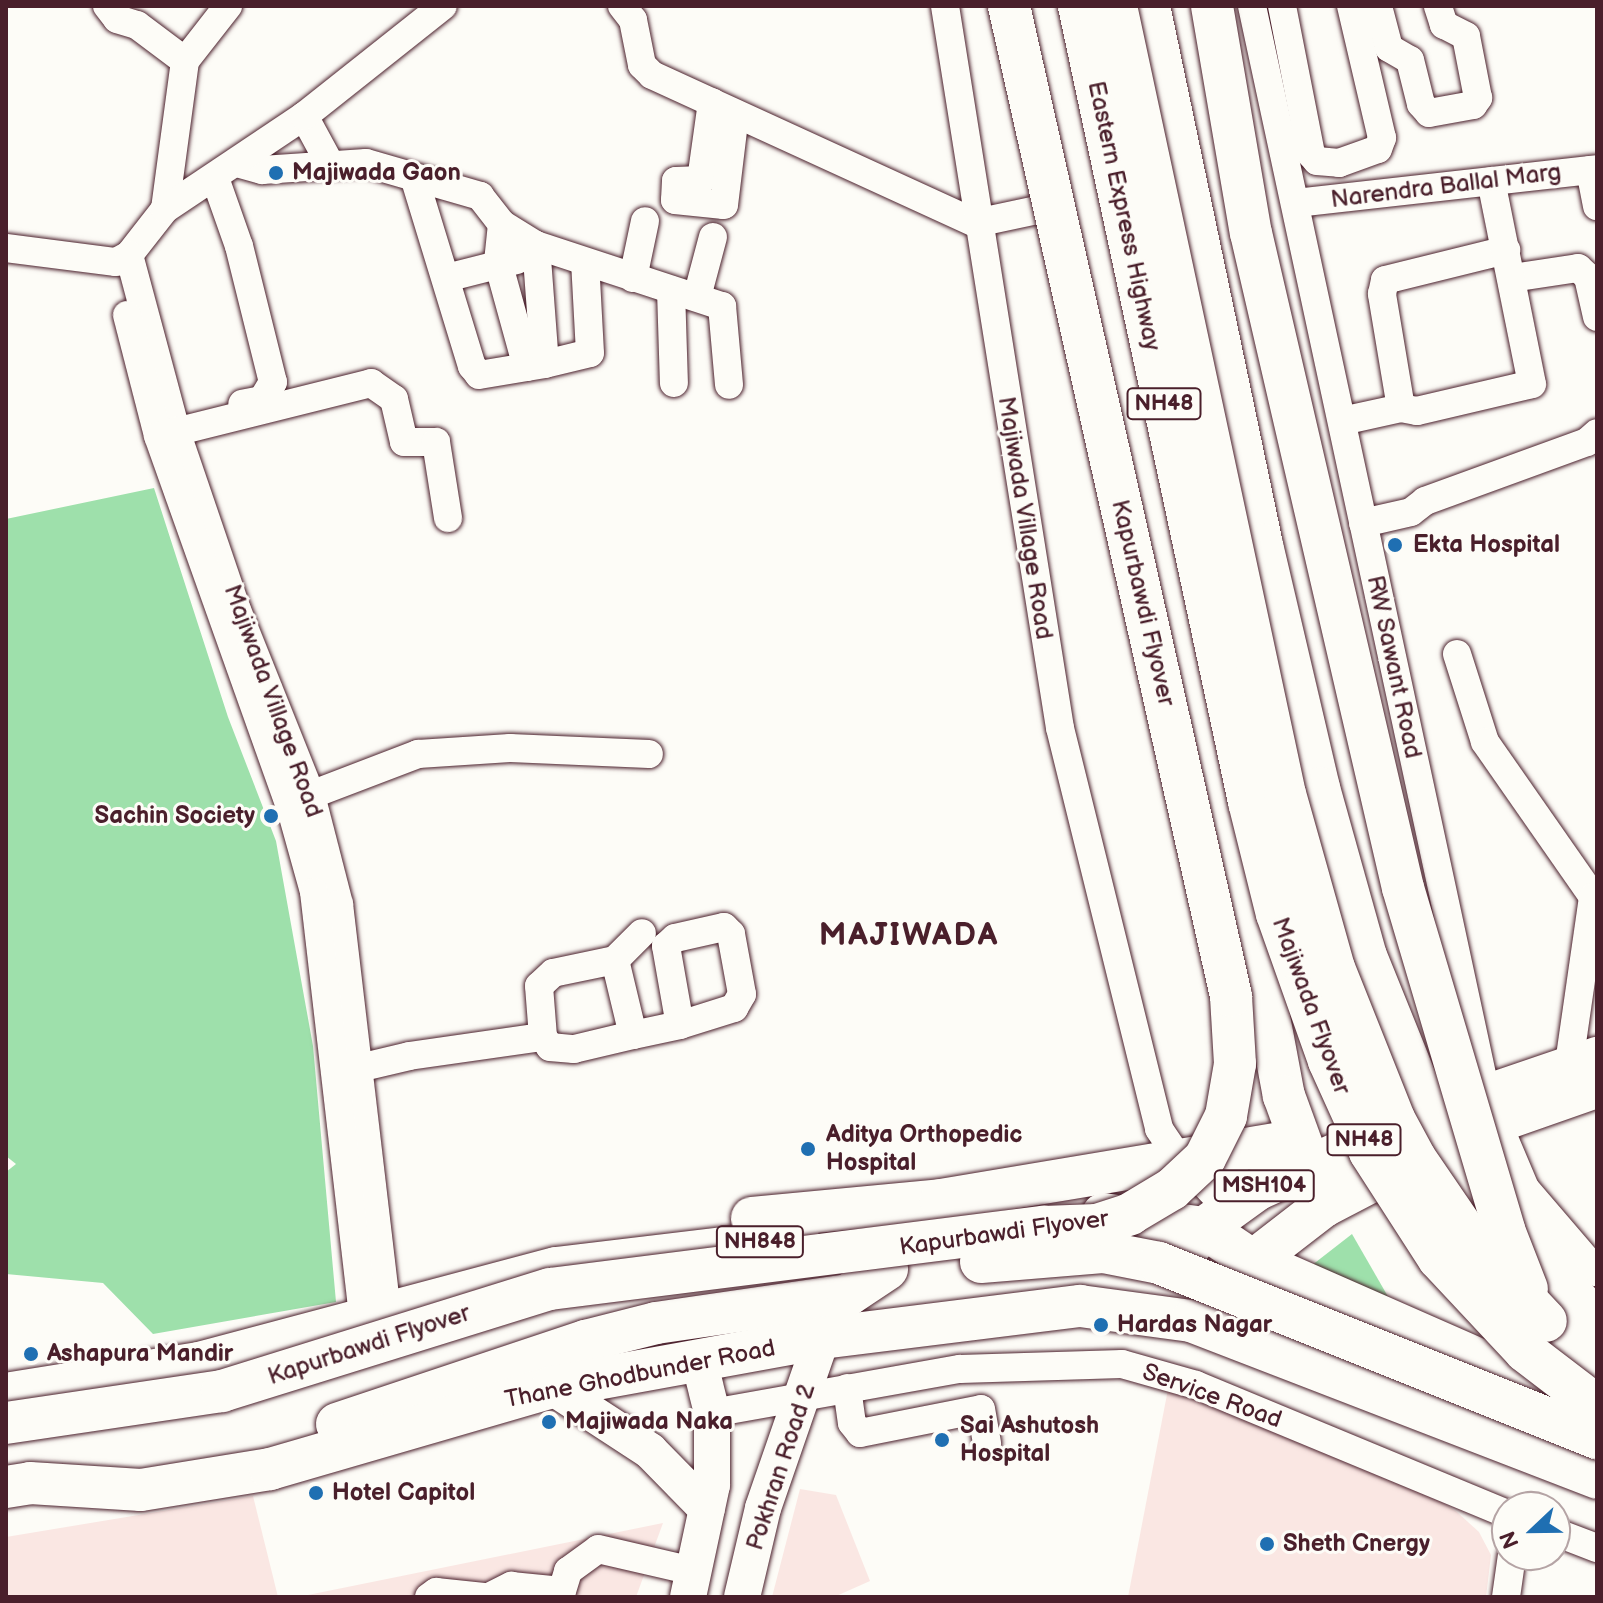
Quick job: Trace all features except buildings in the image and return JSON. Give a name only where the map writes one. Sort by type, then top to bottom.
[{"type":"highway","name":"Kapurbawdi Flyover","points":[[6,1423],[222,1391],[550,1289],[1044,1227],[1097,1225],[1130,1214],[1172,1189],[1205,1158],[1226,1116],[1235,1064],[1231,996],[1009,6]]},
{"type":"highway","points":[[1046,6],[1087,199],[1268,793],[1366,956],[1439,1127],[1597,1324]]},
{"type":"highway","name":"Eastern Express Highway","points":[[1079,6],[1268,793]]},
{"type":"highway","name":"Eastern Express Highway","points":[[1116,6],[1268,793]]},
{"type":"highway","points":[[1149,6],[1262,545],[1268,793],[1302,1154],[1324,1206]]},
{"type":"highway","points":[[1212,6],[1251,233],[1403,888],[1504,1230],[1546,1321]]},
{"type":"highway","name":"Majiwada Flyover","points":[[1268,793],[1394,1119],[1475,1246],[1546,1321],[1597,1365]]},
{"type":"highway","name":"Majiwada Flyover","points":[[1268,793],[1277,914],[1329,1061],[1389,1184],[1439,1259],[1481,1308],[1525,1351],[1589,1396]]},
{"type":"highway","points":[[1191,1321],[1250,1259],[1439,1127]]},
{"type":"highway","name":"MSH104","points":[[1139,1314],[1216,1219],[1302,1154],[1439,1127]]},
{"type":"highway","points":[[734,1244],[746,1221],[762,1215],[941,1200],[1181,1160],[1302,1154]]},
{"type":"highway","name":"NH848","points":[[6,1394],[199,1363],[556,1268],[734,1244],[1051,1216],[1216,1219]]},
{"type":"highway","points":[[1216,1219],[1250,1259],[1589,1396],[1548,1458]]},
{"type":"highway","name":"Kapurbawdi Flyover","points":[[6,1448],[256,1405],[576,1303],[682,1286],[1103,1252],[1131,1256],[1221,1285],[1597,1438]]},
{"type":"highway","points":[[18,1485],[262,1444],[333,1425],[502,1365],[656,1323],[848,1295],[887,1269]]},
{"type":"highway","name":"Thane Ghodbunder Road","points":[[18,1485],[141,1490],[270,1469],[552,1387],[822,1338],[1080,1306],[1191,1321],[1597,1478]]},
{"type":"main road","points":[[1439,1127],[1492,1108],[1583,1059]]},
{"type":"main road","points":[[1492,1108],[1597,1090]]},
{"type":"main road","name":"Pokhran Road 2","points":[[742,1597],[763,1508],[806,1395],[822,1338]]},
{"type":"main road","points":[[691,1584],[707,1509],[712,1413],[699,1360]]},
{"type":"main road","points":[[552,1387],[650,1451],[707,1509]]},
{"type":"street","points":[[107,6],[117,19],[137,25],[185,61]]},
{"type":"street","points":[[165,209],[185,61],[228,6]]},
{"type":"street","points":[[6,248],[122,258],[165,209],[304,116],[443,6]]},
{"type":"street","points":[[622,6],[633,20],[642,65],[727,120],[976,223],[1087,199]]},
{"type":"street","name":"Majiwada Village Road","points":[[945,6],[976,223],[1060,728],[1155,1116],[1216,1219]]},
{"type":"street","name":"RW Sawant Road","points":[[1252,6],[1492,1108]]},
{"type":"street","points":[[1282,6],[1311,154],[1317,161],[1339,163],[1378,149],[1382,138],[1351,6]]},
{"type":"street","points":[[1378,6],[1389,48],[1410,60],[1421,104],[1429,113],[1473,105],[1478,98],[1466,36],[1444,25],[1438,6]]},
{"type":"street","points":[[304,116],[329,162]]},
{"type":"street","points":[[727,120],[733,193]]},
{"type":"street","points":[[226,171],[329,162],[366,163],[415,180],[438,182],[480,196],[502,224],[537,251],[585,262],[684,293],[726,312],[729,385]]},
{"type":"street","points":[[1594,169],[1597,206]]},
{"type":"street","name":"Narendra Ballal Marg","points":[[1296,203],[1594,169]]},
{"type":"street","points":[[169,429],[262,400],[273,382],[239,246],[226,171]]},
{"type":"street","points":[[415,180],[472,366],[479,375],[590,353],[585,262]]},
{"type":"street","points":[[1342,421],[1401,408],[1417,411],[1532,384],[1491,181]]},
{"type":"street","points":[[633,278],[645,221]]},
{"type":"street","points":[[502,224],[498,262],[536,365]]},
{"type":"street","points":[[674,383],[684,293],[713,237]]},
{"type":"street","points":[[1401,408],[1382,294],[1385,280],[1506,250]]},
{"type":"street","points":[[536,365],[537,251]]},
{"type":"street","points":[[454,276],[537,251]]},
{"type":"street","name":"Majiwada Village Road","points":[[122,258],[169,429],[237,610],[300,799],[322,880],[375,1314]]},
{"type":"street","points":[[1512,278],[1578,268],[1588,277],[1597,317]]},
{"type":"street","points":[[169,429],[371,383],[394,399],[404,442],[436,442],[448,518]]},
{"type":"street","points":[[1363,523],[1411,512],[1425,501],[1587,442],[1597,433]]},
{"type":"street","points":[[1457,654],[1485,742],[1593,897],[1583,1059]]},
{"type":"street","points":[[300,799],[418,754],[510,748],[649,754]]},
{"type":"street","points":[[642,933],[615,960],[553,973],[539,986],[543,1037],[550,1047],[574,1049],[680,1025]]},
{"type":"street","points":[[615,960],[633,1035]]},
{"type":"street","points":[[347,1071],[543,1037]]},
{"type":"street","points":[[1492,1108],[1525,1188],[1597,1272]]},
{"type":"street","name":"Service Road","points":[[712,1413],[960,1369],[1122,1364],[1196,1385],[1491,1507]]},
{"type":"street","points":[[847,1388],[852,1423],[860,1433],[981,1409],[987,1443]]},
{"type":"street","points":[[1571,1538],[1597,1548]]},
{"type":"street","points":[[429,1597],[436,1592],[487,1597],[511,1586],[562,1591],[568,1571],[598,1549],[691,1584]]},
{"type":"street","points":[[1506,1597],[1510,1571]]},
{"type":"shaded area","name":"Sheth Cnergy","points":[[1169,1384],[1425,1491],[1457,1512],[1479,1532],[1491,1555],[1486,1597],[1128,1597]]},
{"type":"shaded area","points":[[800,1489],[836,1495],[870,1581],[834,1597],[772,1597]]},
{"type":"shaded area","points":[[253,1496],[278,1597],[6,1597],[6,1537]]},
{"type":"shaded area","points":[[663,1523],[636,1597],[298,1597]]},
{"type":"green space","points":[[154,488],[228,717],[276,841],[313,1046],[336,1302],[153,1334],[103,1283],[6,1274],[6,1172],[16,1164],[6,1156],[6,519]]},
{"type":"green space","points":[[1352,1234],[1394,1307],[1307,1269]]},
{"type":"place","name":"Majiwada Gaon","points":[[276,173]]},
{"type":"place","name":"Ekta Hospital","points":[[1395,545]]},
{"type":"place","name":"Sachin Society","points":[[271,816]]},
{"type":"place","name":"Aditya Orthopedic Hospital","points":[[808,1149]]},
{"type":"place","name":"Hardas Nagar","points":[[1101,1325]]},
{"type":"place","name":"Ashapura Mandir","points":[[31,1354]]},
{"type":"place","name":"Majiwada Naka","points":[[549,1422]]},
{"type":"place","name":"Sai Ashutosh Hospital","points":[[942,1440]]},
{"type":"place","name":"Hotel Capitol","points":[[316,1493]]},
{"type":"place","name":"Sheth Cnergy","points":[[1267,1544]]},
{"type":"district","name":"MAJIWADA","points":[[909,936]]}]
